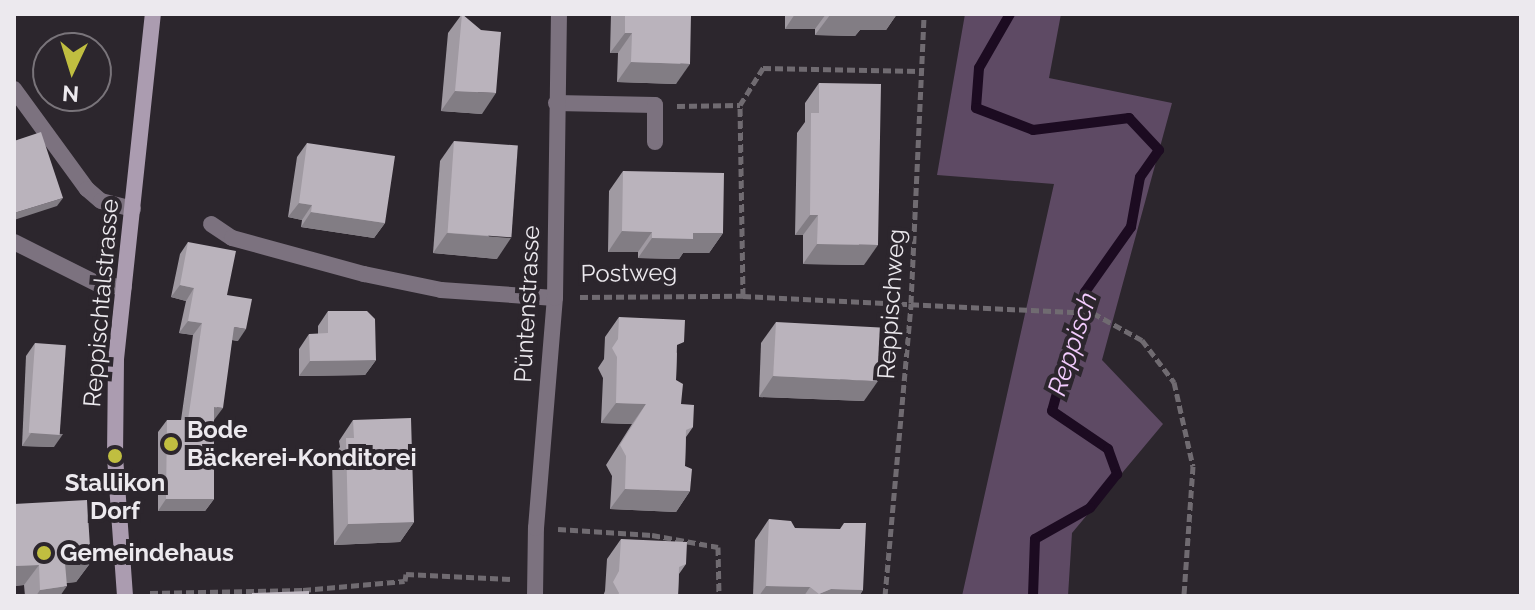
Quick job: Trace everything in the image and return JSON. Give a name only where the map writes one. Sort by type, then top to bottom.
[{"type":"main road","name":"Reppischtalstrasse","points":[[125,595],[115,456],[116,359],[153,14]]},
{"type":"street","name":"Püntenstrasse","points":[[535,588],[536,528],[555,298],[559,14]]},
{"type":"street","points":[[14,89],[87,189],[101,201],[133,209]]},
{"type":"street","points":[[556,103],[655,105],[655,142]]},
{"type":"street","name":"Postweg","points":[[211,224],[232,238],[379,277],[441,290],[555,298]]},
{"type":"street","points":[[14,242],[100,285],[124,287]]},
{"type":"path","name":"Reppischweg","points":[[885,596],[911,303],[924,14]]},
{"type":"path","points":[[743,296],[740,105],[763,68],[920,71]]},
{"type":"path","points":[[671,106],[740,105]]},
{"type":"path","name":"Postweg","points":[[555,298],[743,296],[1093,313],[1142,340],[1174,382],[1193,466],[1184,596]]},
{"type":"path","points":[[536,528],[652,535],[718,547],[719,596]]},
{"type":"path","points":[[125,595],[303,590],[405,581],[406,574],[535,588]]},
{"type":"shaded area","points":[[965,14],[1061,14],[1049,78],[1172,103],[1102,360],[1163,424],[1072,533],[1068,596],[962,596],[1054,184],[937,175]]},
{"type":"building","points":[[462,14],[481,30],[501,32],[496,93],[455,91]]},
{"type":"building","points":[[625,14],[691,14],[690,64],[631,62],[632,33],[625,33]]},
{"type":"building","points":[[869,14],[869,16],[830,15]]},
{"type":"building","points":[[819,83],[881,84],[878,245],[817,244],[818,215],[810,215],[811,113],[819,113]]},
{"type":"building","points":[[41,132],[63,198],[14,213],[14,141]]},
{"type":"building","points":[[454,141],[518,145],[511,237],[448,233]]},
{"type":"building","points":[[307,143],[395,156],[385,223],[311,212],[312,205],[299,203]]},
{"type":"building","points":[[623,171],[724,173],[723,233],[693,233],[693,239],[652,238],[652,232],[622,231]]},
{"type":"building","points":[[188,242],[236,251],[227,295],[252,299],[246,329],[234,327],[223,408],[214,407],[214,499],[166,499],[167,420],[188,420],[202,323],[188,321],[194,288],[180,285]]},
{"type":"building","points":[[328,311],[367,311],[375,319],[376,360],[310,361],[309,334],[328,333]]},
{"type":"building","points":[[619,317],[685,320],[684,342],[677,345],[676,380],[683,384],[681,404],[694,405],[693,427],[686,430],[685,466],[692,469],[690,491],[625,489],[626,456],[620,445],[646,404],[616,403],[617,357],[612,348],[618,339]]},
{"type":"building","points":[[776,322],[880,327],[877,381],[773,376]]},
{"type":"building","points":[[35,343],[66,345],[60,435],[29,433]]},
{"type":"building","points":[[411,418],[414,522],[348,524],[346,438],[354,438],[353,420]]},
{"type":"building","points":[[87,500],[91,562],[65,563],[67,586],[40,590],[39,565],[14,566],[14,504]]},
{"type":"building","points":[[769,519],[791,521],[795,528],[840,529],[844,523],[866,523],[863,590],[831,589],[819,594],[810,587],[766,586]]},
{"type":"building","points":[[621,539],[687,542],[686,564],[679,567],[678,596],[618,596],[613,582],[619,571]]},
{"type":"building","points":[[309,591],[309,596],[252,596],[252,593]]},
{"type":"waterway","name":"Reppisch","points":[[1010,14],[979,68],[976,108],[1033,130],[1129,118],[1159,150],[1140,177],[1131,227],[1085,292],[1052,411],[1108,449],[1117,474],[1090,508],[1035,539],[1033,596]]},
{"type":"place","name":"Bode Bäckerei-Konditorei","points":[[171,444]]},
{"type":"place","name":"Stallikon Dorf","points":[[115,456]]},
{"type":"place","name":"Gemeindehaus","points":[[44,553]]}]
